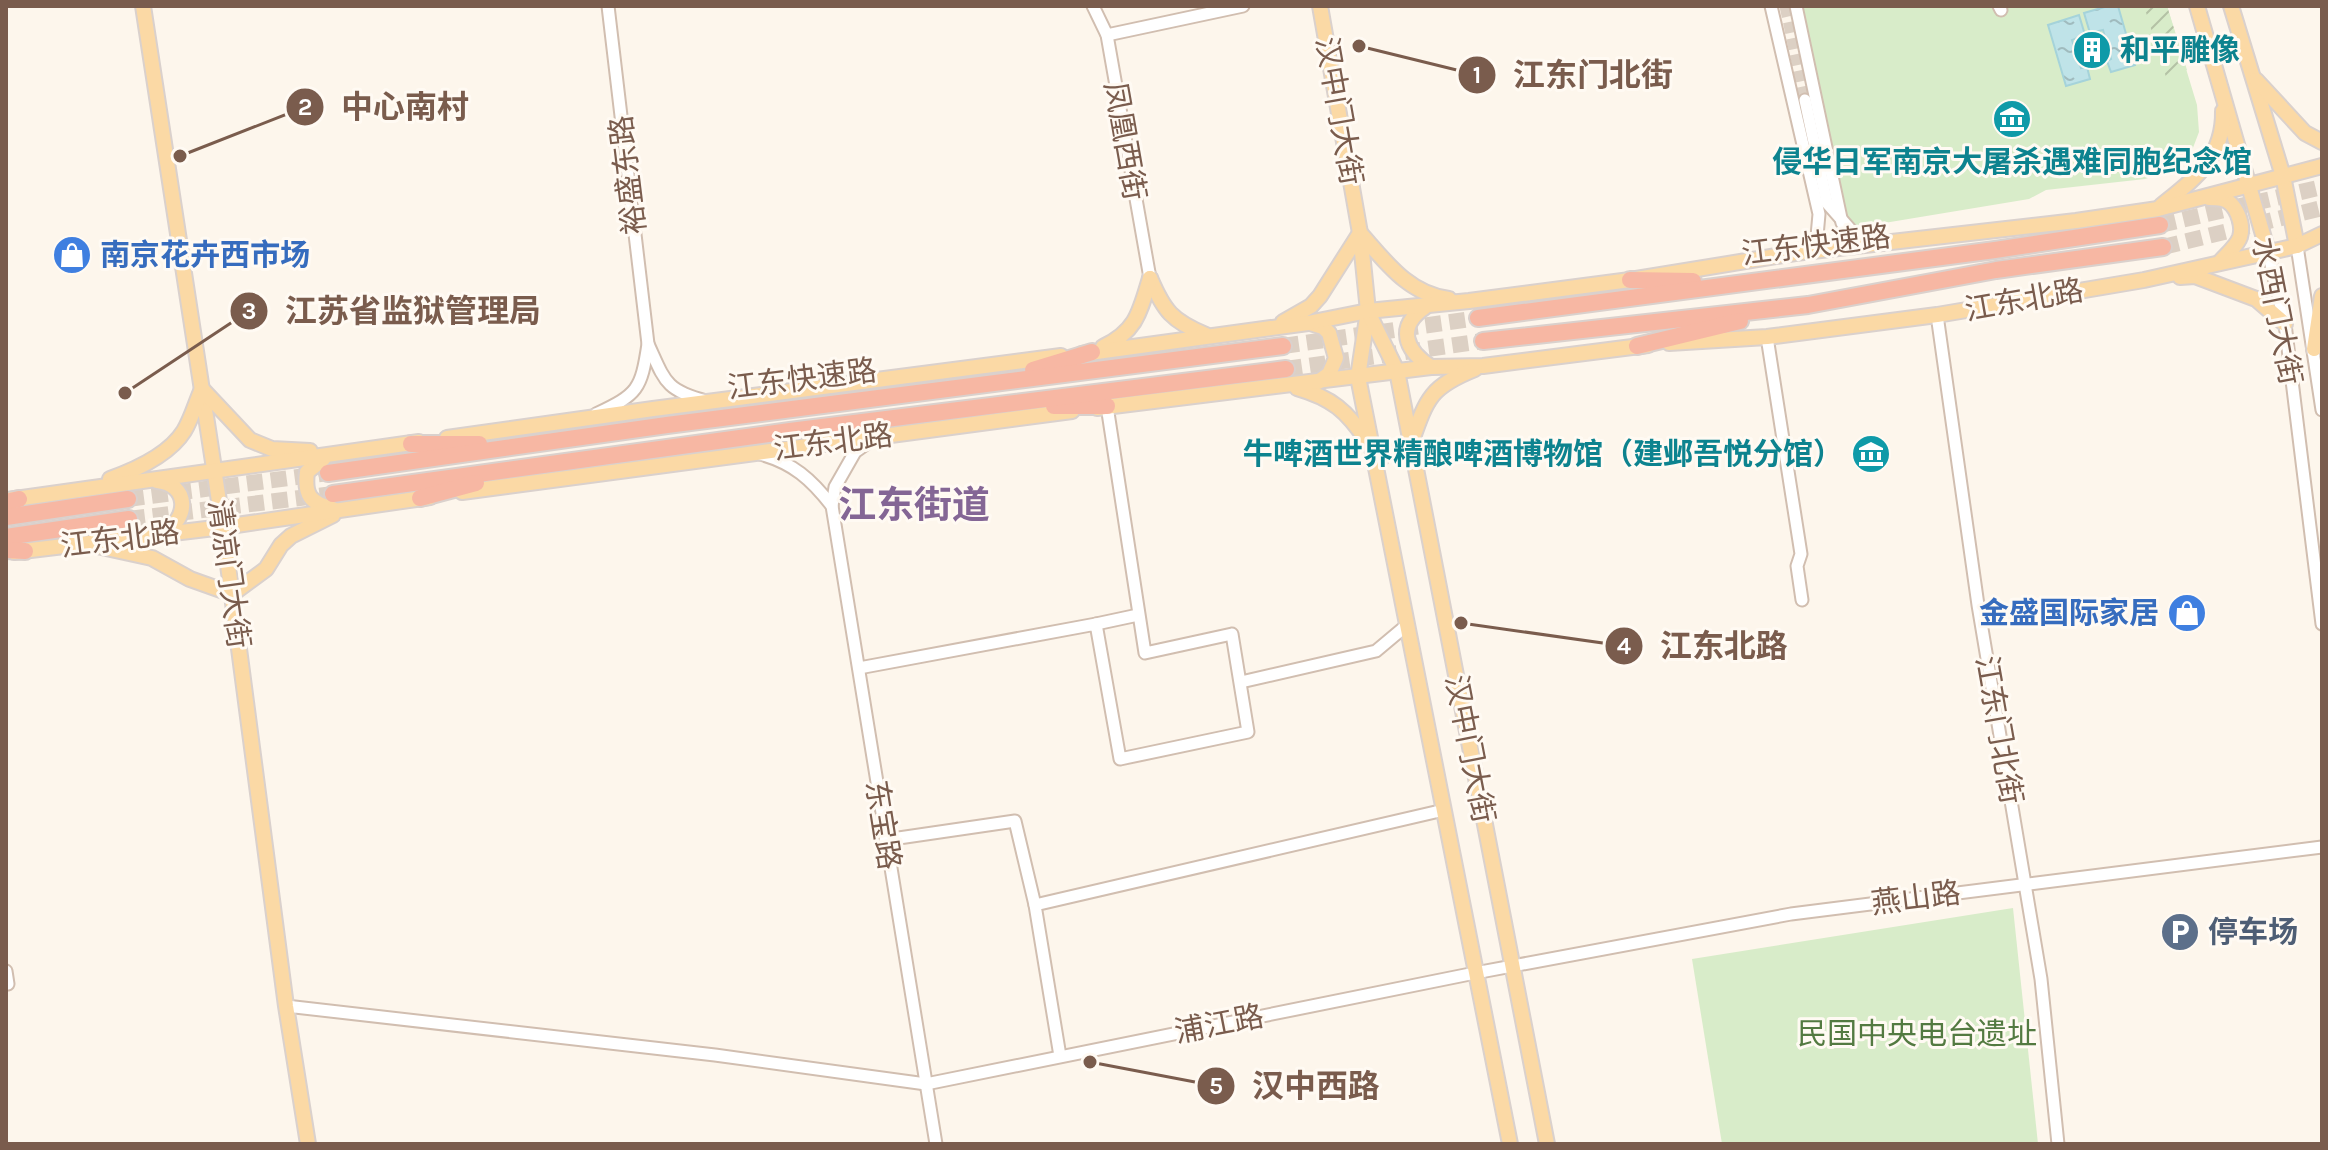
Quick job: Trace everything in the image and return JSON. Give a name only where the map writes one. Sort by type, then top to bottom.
[{"type":"highway","name":"江东快速路","points":[[1478,318],[1995,250],[2159,217]]},
{"type":"highway","name":"江东快速路","points":[[1483,341],[1808,305],[1996,270],[2163,247]]},
{"type":"highway","points":[[1630,280],[1751,281]]},
{"type":"highway","points":[[1637,346],[1808,305]]},
{"type":"highway","name":"江东快速路","points":[[328,473],[1283,346]]},
{"type":"highway","points":[[987,384],[1092,352]]},
{"type":"highway","name":"江东快速路","points":[[339,504],[541,465],[989,405],[1288,377]]},
{"type":"highway","points":[[989,405],[1107,406]]},
{"type":"highway","points":[[411,444],[536,444]]},
{"type":"highway","points":[[420,498],[541,465]]},
{"type":"highway","points":[[6,517],[128,499]]},
{"type":"highway","points":[[6,537],[129,519]]},
{"type":"highway","points":[[6,552],[25,551]]},
{"type":"main road","name":"清凉门大街","points":[[143,6],[215,470],[286,1006],[308,1144]]},
{"type":"main road","name":"汉中门大街","points":[[1320,6],[1360,233],[1368,311],[1358,377],[1510,1144]]},
{"type":"main road","name":"水西门大街","points":[[2197,6],[2268,252]]},
{"type":"main road","name":"水西门大街","points":[[2231,6],[2283,176],[2297,246]]},
{"type":"main road","points":[[2252,75],[2305,133],[2322,142]]},
{"type":"main road","points":[[2159,217],[2212,159],[2223,127],[2223,96]]},
{"type":"main road","name":"江东北路","points":[[10,500],[709,402],[1308,323],[1368,311],[1630,280],[1795,253],[2076,221],[2159,217],[2202,197],[2322,166]]},
{"type":"main road","points":[[2202,197],[2223,199],[2237,212],[2240,237],[2219,263]]},
{"type":"main road","points":[[1275,327],[1311,306],[1360,233],[1398,276],[1411,286],[1435,297],[1469,301]]},
{"type":"main road","name":"江东北路","points":[[25,551],[223,527],[339,504],[420,498],[1107,406],[1288,377],[1318,382],[1431,367],[1483,366],[1637,346],[1767,337],[1937,315],[2144,280],[2297,246],[2322,234]]},
{"type":"main road","points":[[2144,280],[2195,276],[2256,299],[2285,324]]},
{"type":"main road","points":[[1150,278],[1164,307],[1178,322],[1209,336]]},
{"type":"main road","points":[[1092,352],[1114,342],[1136,321],[1150,278]]},
{"type":"main road","points":[[2314,349],[2322,296]]},
{"type":"main road","points":[[1426,306],[1411,320],[1407,333],[1413,352],[1431,367]]},
{"type":"main road","name":"汉中门大街","points":[[1368,311],[1397,371],[1547,1144]]},
{"type":"main road","points":[[1308,323],[1323,327],[1329,333],[1336,358],[1329,374],[1318,382]]},
{"type":"main road","points":[[1411,443],[1433,393],[1448,380],[1483,366]]},
{"type":"main road","points":[[1288,377],[1340,407],[1356,424],[1372,449]]},
{"type":"main road","points":[[74,491],[128,472],[172,445],[184,430],[202,389],[250,440],[272,449],[333,455]]},
{"type":"main road","points":[[1376,466],[1386,451],[1392,449],[1406,452],[1414,460]]},
{"type":"main road","points":[[333,455],[314,463],[307,472],[307,491],[313,502],[339,504]]},
{"type":"main road","points":[[151,480],[168,482],[181,496],[180,519],[173,527],[159,534]]},
{"type":"main road","points":[[77,543],[152,558],[190,579],[232,594],[266,569],[281,545],[291,536],[339,504]]},
{"type":"street","name":"裕盛东路","points":[[583,420],[620,402],[636,390],[643,374],[648,344],[608,6]]},
{"type":"street","name":"凤凰西街","points":[[1093,6],[1107,35],[1150,278]]},
{"type":"street","points":[[1107,35],[1243,6]]},
{"type":"street","points":[[1771,6],[1779,12],[1795,6],[1842,223]]},
{"type":"street","points":[[1771,6],[1819,214],[1817,236]]},
{"type":"street","points":[[1779,37],[1789,25],[1801,31]]},
{"type":"street","points":[[1784,61],[1795,72],[1804,69],[1807,59]]},
{"type":"street","points":[[1791,92],[1800,82],[1808,83],[1814,89]]},
{"type":"street","points":[[1805,100],[1827,203],[1864,245]]},
{"type":"street","points":[[1795,253],[1817,236],[1827,203]]},
{"type":"street","name":"水西门大街","points":[[2297,246],[2322,410]]},
{"type":"street","name":"水西门大街","points":[[2268,252],[2285,324],[2322,624]]},
{"type":"street","name":"江东门北街","points":[[1937,315],[1978,605],[2041,979],[2058,1144]]},
{"type":"street","points":[[1767,337],[1801,554],[1797,566],[1802,600]]},
{"type":"street","name":"裕盛东路","points":[[648,344],[670,386],[681,394],[709,402]]},
{"type":"street","points":[[1096,624],[1120,759],[1248,732],[1232,634],[1145,653],[1107,406]]},
{"type":"street","points":[[832,506],[835,487],[855,452],[876,437]]},
{"type":"street","points":[[754,452],[781,459],[804,475],[832,506]]},
{"type":"street","name":"东宝路","points":[[832,506],[936,1144]]},
{"type":"street","points":[[859,668],[1138,615]]},
{"type":"street","points":[[1241,682],[1376,651],[1407,625]]},
{"type":"street","points":[[1035,905],[1444,810]]},
{"type":"street","points":[[885,840],[1015,821],[1035,905],[1060,1056]]},
{"type":"street","name":"燕山路","points":[[1512,966],[1791,914],[2322,847]]},
{"type":"street","name":"浦江路","points":[[286,1006],[715,1055],[926,1084],[1512,966]]},
{"type":"green space","name":"侵华日军南京大屠杀遇难同胞纪念馆","points":[[1802,6],[2167,6],[2197,105],[2199,132],[2191,153],[2176,169],[2145,179],[2046,190],[2029,199],[1854,228],[1847,216]]},
{"type":"green space","points":[[2144,6],[2167,6],[2187,70],[2166,77]]},
{"type":"green space","name":"民国中央电台遗址","points":[[2013,908],[2038,1144],[1722,1144],[1692,959]]},
{"type":"water","points":[[2118,6],[2135,65],[2111,72],[2107,61],[2111,59],[2103,30],[2090,33],[2084,13]]},
{"type":"water","points":[[2079,15],[2085,35],[2072,40],[2081,68],[2087,67],[2090,79],[2066,86],[2048,25]]},
{"type":"tunnel","points":[[1785,6],[1805,100]]},
{"type":"tunnel","points":[[2160,225],[2322,187]]},
{"type":"tunnel","points":[[2163,247],[2322,208]]},
{"type":"tunnel","points":[[1283,346],[1478,318]]},
{"type":"tunnel","points":[[1286,369],[1483,341]]},
{"type":"tunnel","points":[[128,499],[328,473]]},
{"type":"tunnel","points":[[129,519],[333,494]]},
{"type":"place","name":"江东门北街","points":[[1359,46]]},
{"type":"place","name":"和平雕像","points":[[2092,50]]},
{"type":"place","name":"侵华日军南京大屠杀遇难同胞纪念馆","points":[[2012,119]]},
{"type":"place","name":"中心南村","points":[[180,156]]},
{"type":"place","name":"南京花卉西市场","points":[[72,255]]},
{"type":"place","name":"江苏省监狱管理局","points":[[125,393]]},
{"type":"place","name":"牛啤酒世界精酿啤酒博物馆（建邺吾悦分馆）","points":[[1871,454]]},
{"type":"place","name":"金盛国际家居","points":[[2187,613]]},
{"type":"place","name":"江东北路","points":[[1461,623]]},
{"type":"place","name":"停车场","points":[[2180,932]]},
{"type":"place","name":"汉中西路","points":[[1090,1062]]},
{"type":"district","name":"江东街道","points":[[914,505]]}]
